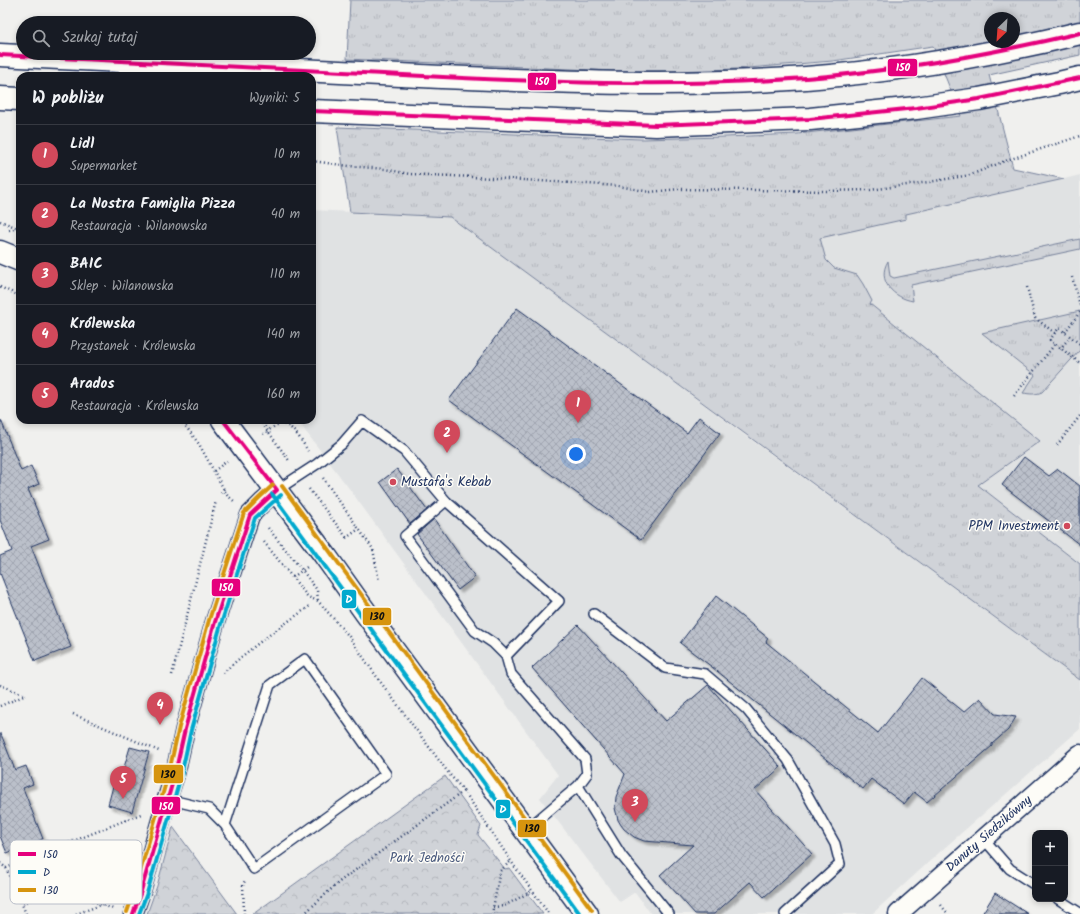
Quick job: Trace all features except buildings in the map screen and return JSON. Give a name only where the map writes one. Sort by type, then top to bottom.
[{"type":"main road","points":[[104,60],[524,80],[666,84],[751,82],[856,73],[940,62],[1005,50],[1080,33]]},
{"type":"main road","points":[[0,55],[16,56]]},
{"type":"main road","points":[[316,111],[656,125],[810,119],[916,108],[979,99],[1080,78]]},
{"type":"main road","points":[[0,98],[16,99]]},
{"type":"main road","points":[[0,252],[16,258]]},
{"type":"main road","points":[[226,424],[277,490],[587,914]]},
{"type":"street","points":[[142,887],[175,774],[185,729],[216,622],[250,515],[277,490]]},
{"type":"street","name":"Danuty Siedzikówny","points":[[898,914],[1080,754]]},
{"type":"street","points":[[133,914],[136,904]]},
{"type":"lane","points":[[277,490],[317,464],[342,444],[362,420],[404,451],[446,501],[559,601],[506,656]]},
{"type":"lane","points":[[446,501],[405,536],[474,631],[493,643],[506,656],[511,674],[585,759],[587,774],[578,786],[526,830]]},
{"type":"lane","points":[[594,614],[665,668],[704,674],[746,709],[788,760],[836,844],[840,864],[785,914]]},
{"type":"lane","points":[[167,799],[209,809],[225,825],[254,869],[386,774],[305,659],[270,685],[225,825]]},
{"type":"lane","points":[[578,786],[621,855],[669,914]]},
{"type":"lane","points":[[983,838],[1010,869],[1032,883]]},
{"type":"lane","points":[[1063,902],[1080,912]]},
{"type":"path","points":[[316,162],[385,169],[409,174],[618,186],[650,192],[679,189],[826,191],[870,190],[970,175],[1005,161],[1080,136]]},
{"type":"path","points":[[0,221],[16,227]]},
{"type":"path","points":[[1072,277],[1080,305]]},
{"type":"path","points":[[0,287],[16,294]]},
{"type":"path","points":[[1027,287],[1035,318],[1055,333]]},
{"type":"path","points":[[1065,332],[1080,312]]},
{"type":"path","points":[[1080,344],[1059,328],[1050,340],[1080,364]]},
{"type":"path","points":[[1060,349],[1070,336]]},
{"type":"path","points":[[1014,396],[1055,344]]},
{"type":"path","points":[[1058,445],[1080,416]]},
{"type":"path","points":[[184,424],[199,444],[228,495],[239,505]]},
{"type":"path","points":[[263,424],[299,476],[347,538],[359,529]]},
{"type":"path","points":[[268,431],[280,424],[287,425],[296,434],[317,464],[322,476],[373,549],[379,581]]},
{"type":"path","points":[[221,493],[224,489]]},
{"type":"path","points":[[172,675],[216,501]]},
{"type":"path","points":[[267,528],[302,570],[316,590],[318,601]]},
{"type":"path","points":[[262,540],[308,597],[318,601],[348,635],[379,680],[464,791],[511,861],[550,914]]},
{"type":"path","points":[[293,577],[302,570]]},
{"type":"path","points":[[223,674],[259,643],[310,606]]},
{"type":"path","points":[[0,685],[26,695],[0,706]]},
{"type":"path","points":[[74,714],[178,758]]},
{"type":"path","points":[[304,914],[339,882],[464,791]]},
{"type":"path","points":[[76,840],[147,812]]},
{"type":"path","points":[[492,914],[500,871],[511,861]]},
{"type":"path","points":[[0,863],[6,868],[10,877]]},
{"type":"path","points":[[6,868],[10,866]]},
{"type":"path","points":[[244,914],[243,884],[254,869]]},
{"type":"path","points":[[493,907],[504,906],[532,891]]},
{"type":"path","points":[[22,904],[26,914]]},
{"type":"path","points":[[101,904],[114,909]]},
{"type":"shaded area","points":[[1080,175],[1080,564],[978,485],[1040,442],[767,222],[1064,179]]},
{"type":"shaded area","points":[[316,210],[450,217],[1080,680],[1080,729],[942,850],[872,914],[651,914],[635,892],[620,902],[540,798],[558,775],[348,487],[300,424],[316,424]]},
{"type":"green space","points":[[350,0],[1080,0],[1080,55],[989,75],[1013,168],[1064,179],[906,214],[906,219],[820,238],[826,260],[834,268],[857,275],[872,301],[870,304],[1040,441],[978,485],[1080,564],[1080,680],[450,217],[350,212],[337,127],[641,139],[797,134],[961,116],[933,46],[833,61],[736,69],[615,71],[347,59]]},
{"type":"green space","points":[[1080,239],[1080,249],[911,285],[913,301],[899,296],[894,292],[886,282],[884,275],[888,261],[890,276],[894,278]]},
{"type":"green space","points":[[1080,311],[1080,350],[1042,392],[1037,394],[1023,393],[1035,375],[982,333]]},
{"type":"green space","name":"Park Jedności","points":[[445,776],[481,826],[478,835],[505,869],[509,868],[543,914],[253,914]]},
{"type":"green space","points":[[173,827],[237,914],[147,914],[157,886]]},
{"type":"transit line","name":"150","points":[[101,60],[554,82],[705,83],[806,78],[875,71],[978,55],[1080,33]]},
{"type":"transit line","name":"150","points":[[0,55],[16,56]]},
{"type":"transit line","name":"150","points":[[316,111],[656,125],[810,119],[916,108],[979,99],[1080,78]]},
{"type":"transit line","name":"150","points":[[226,424],[277,490]]},
{"type":"transit line","name":"130","points":[[142,865],[169,772],[179,727],[209,620],[244,513],[273,485]]},
{"type":"transit line","name":"130","points":[[282,486],[592,910]]},
{"type":"transit line","name":"150","points":[[142,888],[175,774],[185,729],[215,622],[250,515],[277,490]]},
{"type":"transit line","name":"D","points":[[272,494],[580,914]]},
{"type":"transit line","name":"D","points":[[139,914],[147,893],[181,776],[191,730],[221,624],[255,518],[281,495]]},
{"type":"transit line","name":"130","points":[[127,912],[130,904]]},
{"type":"transit line","name":"150","points":[[133,914],[136,904]]},
{"type":"place","name":"Lidl","points":[[578,423]]},
{"type":"place","name":"La Nostra Famiglia Pizza","points":[[447,453]]},
{"type":"place","name":"Mustafa's Kebab","points":[[393,482]]},
{"type":"place","name":"PPM Investment","points":[[1067,526]]},
{"type":"place","name":"Królewska","points":[[160,725]]},
{"type":"place","name":"Arados","points":[[123,799]]},
{"type":"place","name":"BAIC","points":[[635,822]]}]
